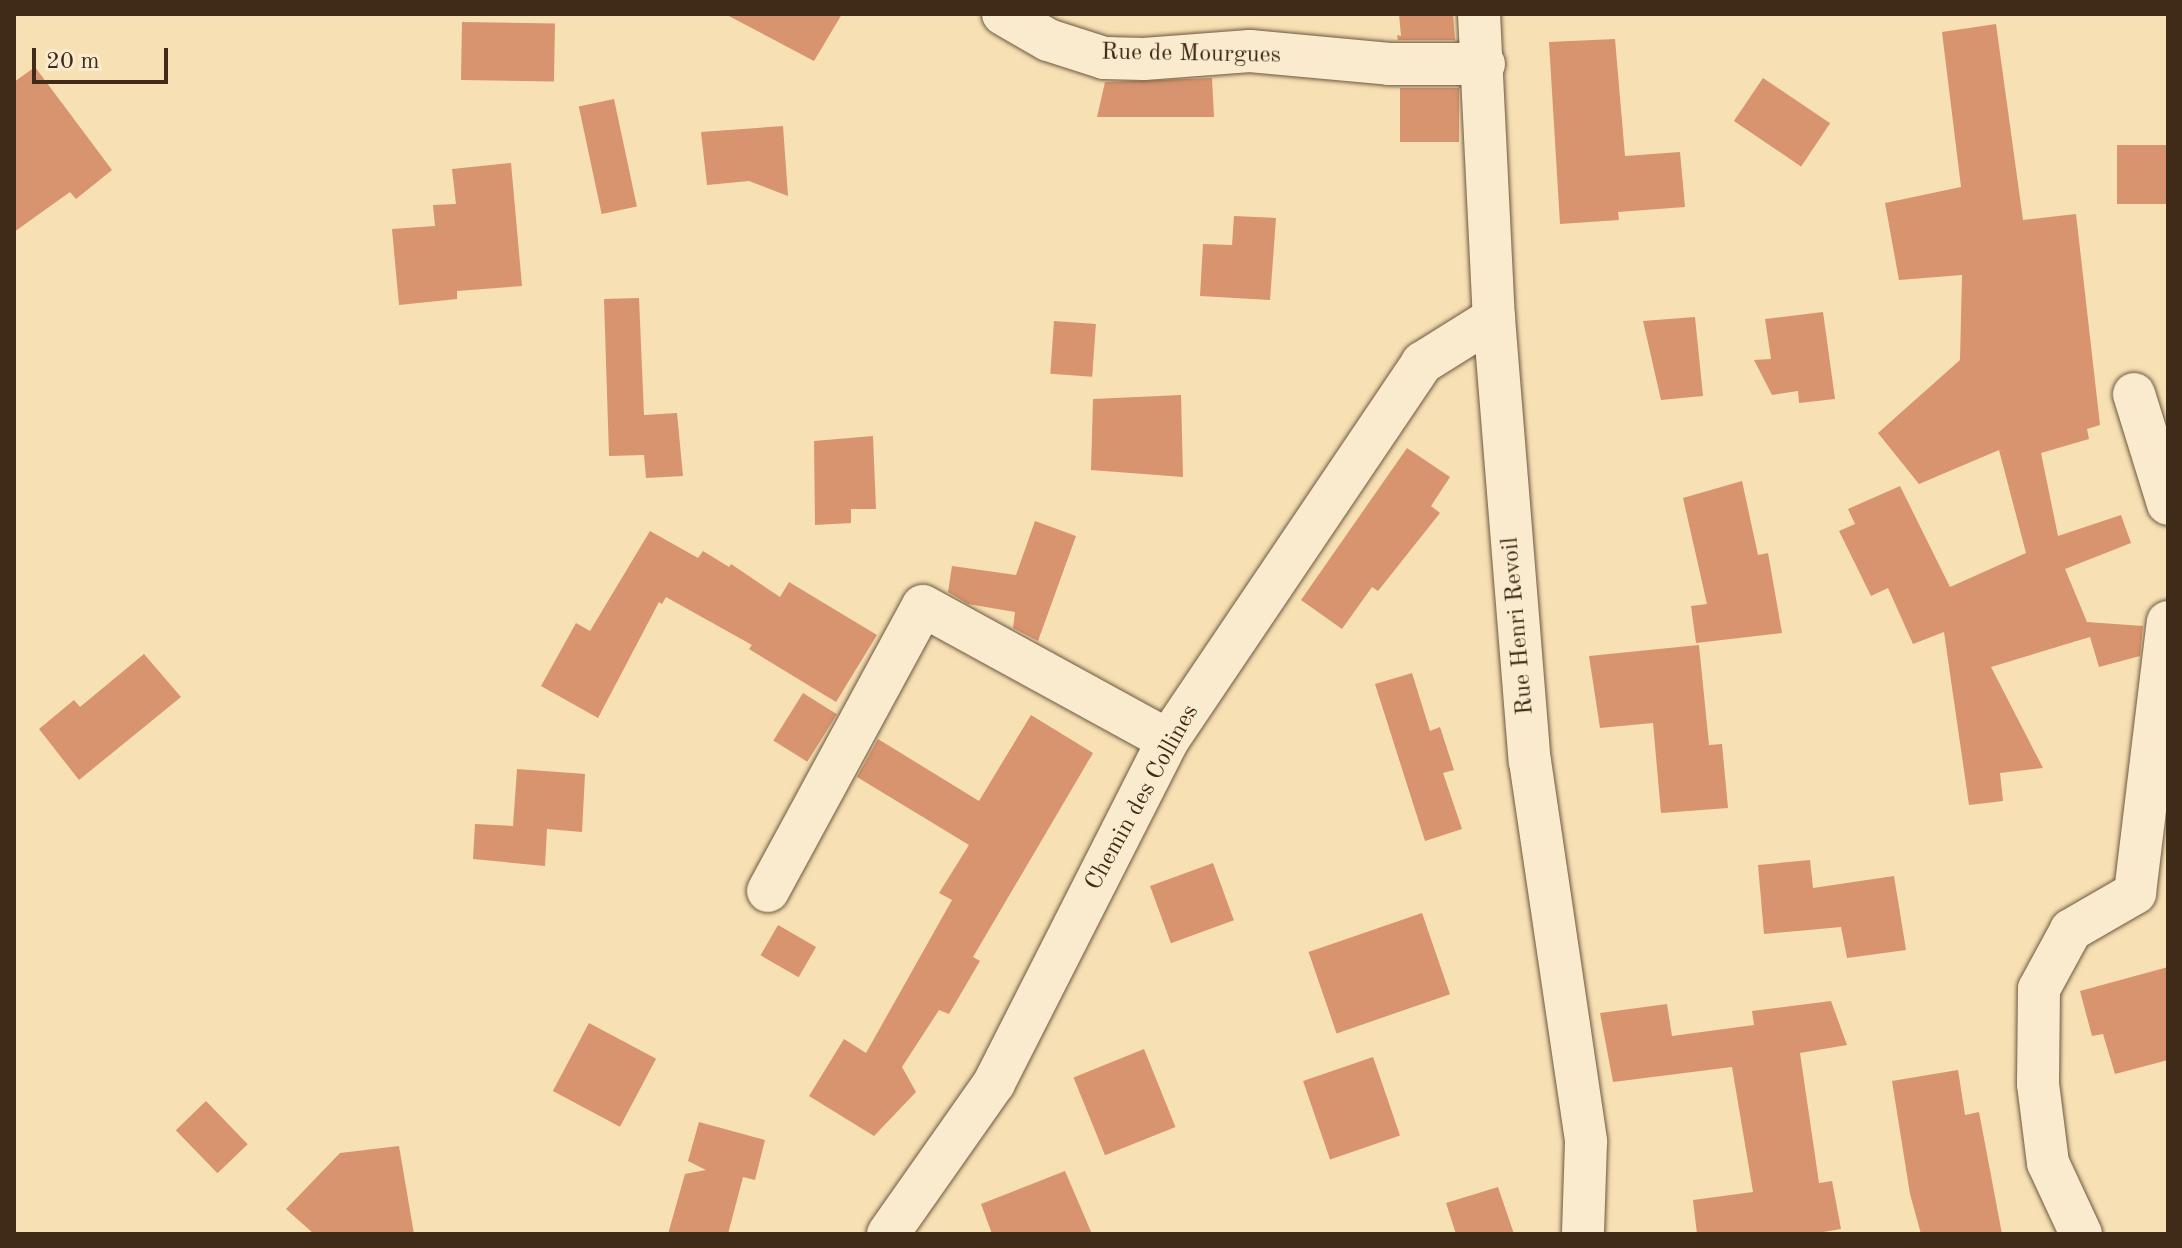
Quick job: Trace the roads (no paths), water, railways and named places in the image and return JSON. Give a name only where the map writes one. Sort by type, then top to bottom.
[{"type":"street","name":"Rue de Mourgues","points":[[1003,14],[1048,40],[1104,58],[1144,59],[1250,51],[1389,64],[1484,64]]},
{"type":"street","name":"Rue Henri Revoil","points":[[1479,14],[1484,64],[1494,318],[1530,761],[1586,1142],[1583,1234]]},
{"type":"street","name":"Chemin des Collines","points":[[888,1234],[994,1083],[1168,740],[1422,363],[1494,318]]},
{"type":"street","points":[[2134,394],[2168,504]]},
{"type":"street","points":[[768,891],[923,606],[1168,740]]},
{"type":"street","points":[[2081,1234],[2048,1163],[2038,1084],[2039,989],[2071,930],[2135,893],[2168,622]]}]
